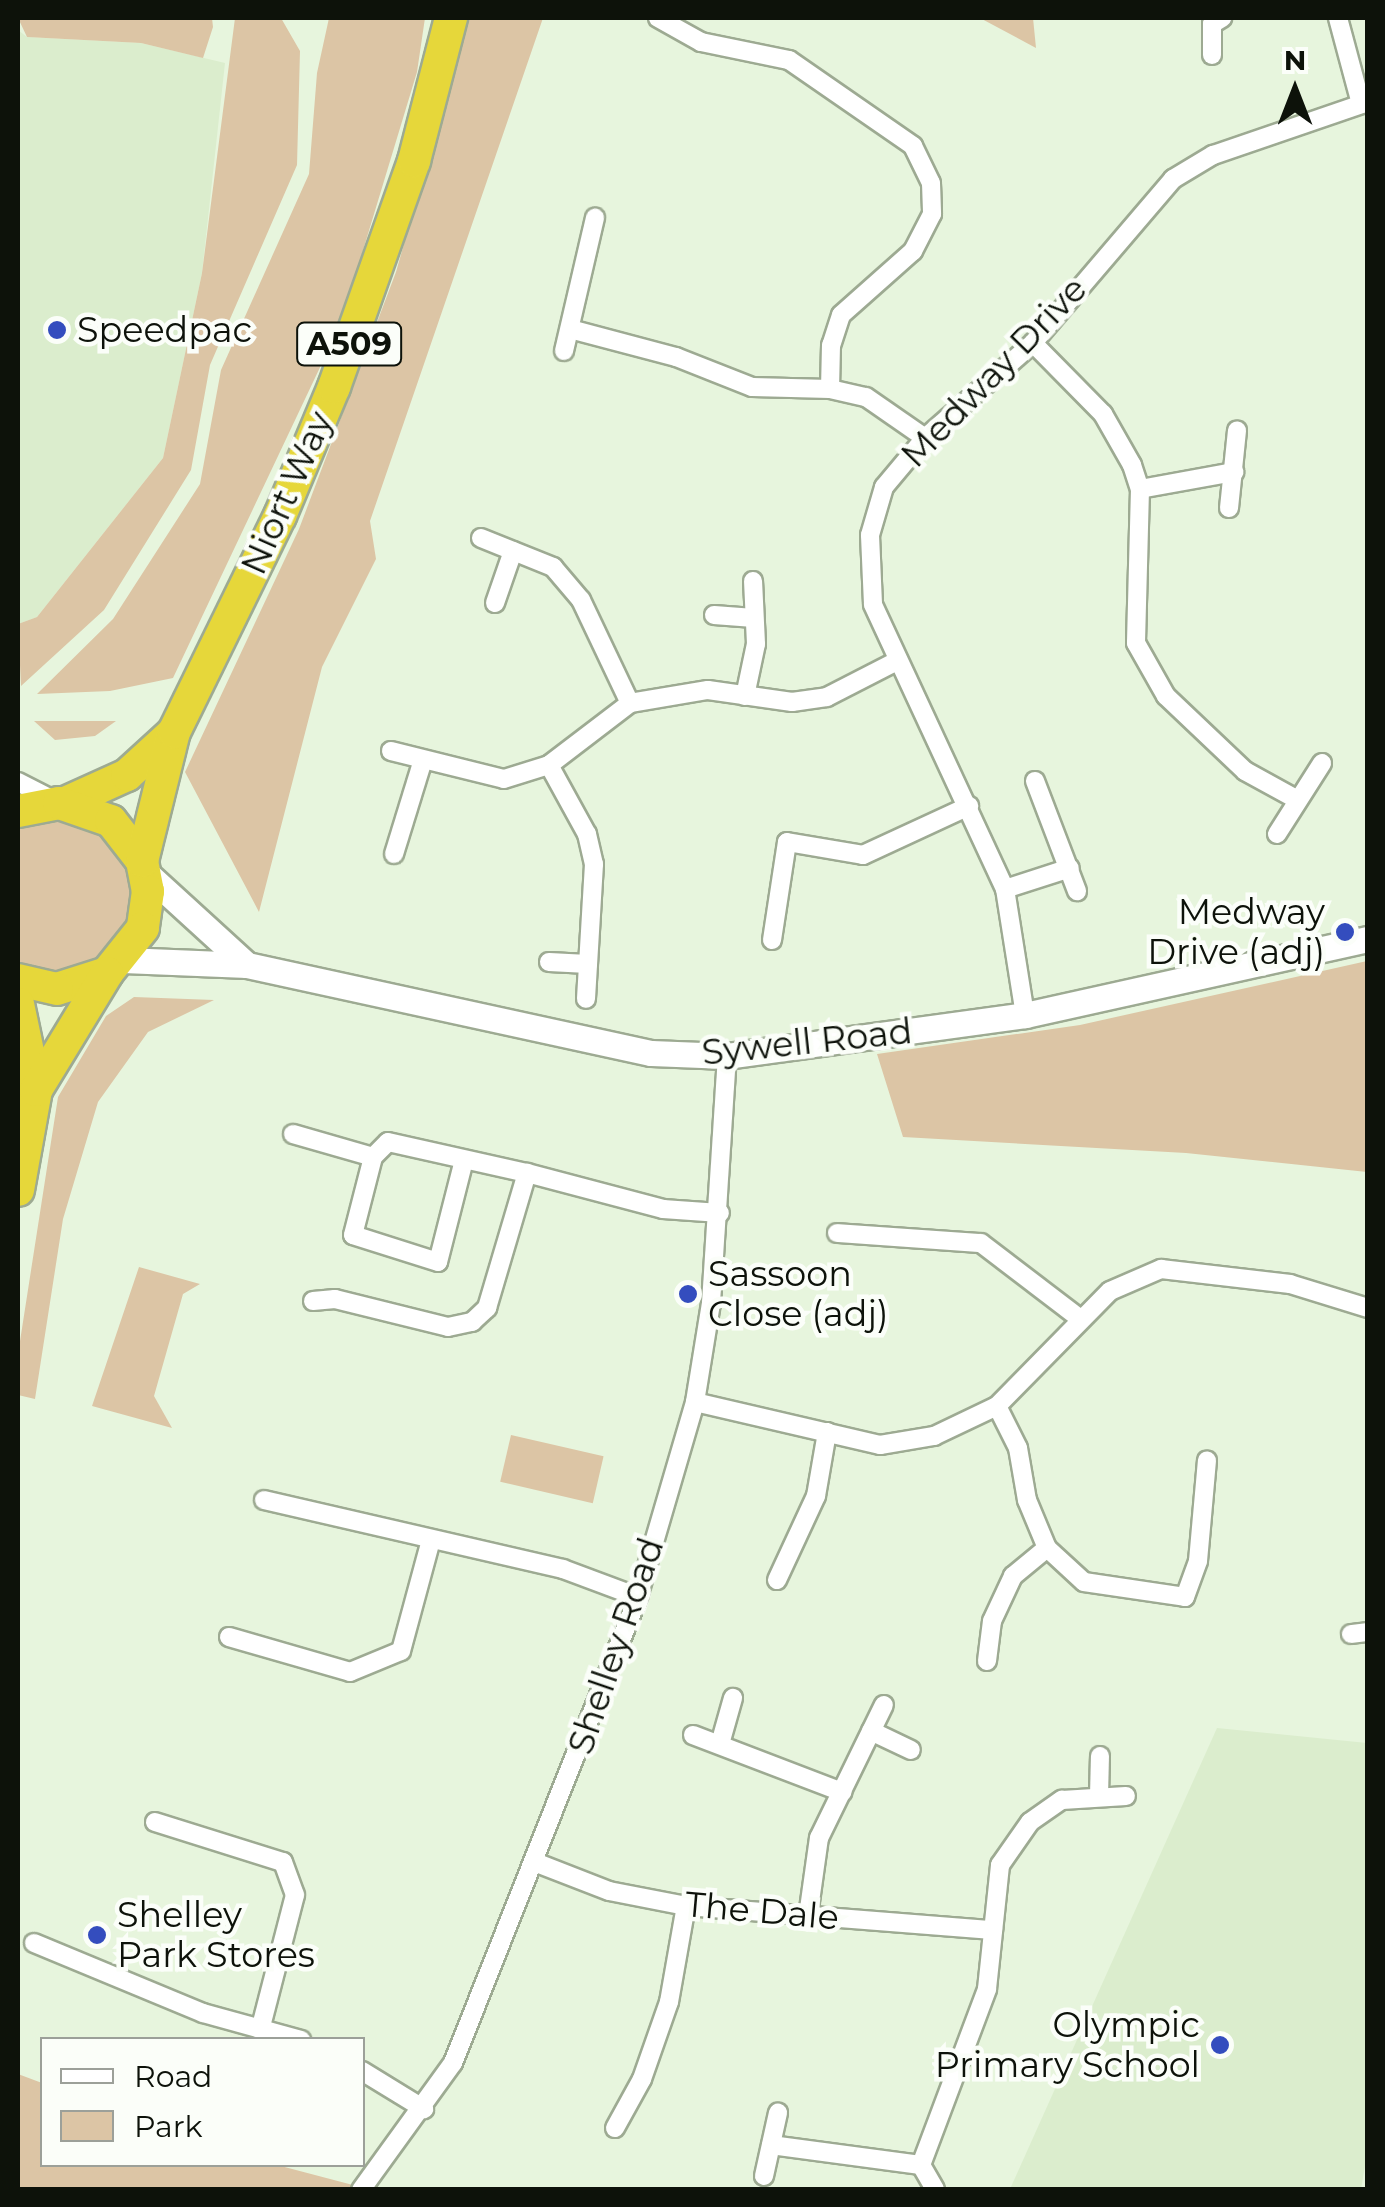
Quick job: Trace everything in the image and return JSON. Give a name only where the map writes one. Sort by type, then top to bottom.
[{"type":"highway","name":"Niort Way","points":[[36,1090],[143,928],[144,867],[174,732],[280,516],[334,386],[414,160],[450,18]]},
{"type":"highway","name":"Niort Way","points":[[18,811],[62,803],[127,775],[174,732]]},
{"type":"highway","points":[[62,803],[111,821],[144,867]]},
{"type":"highway","points":[[18,980],[57,989],[115,967]]},
{"type":"highway","points":[[18,1004],[36,1090],[18,1190]]},
{"type":"street","points":[[1338,18],[1364,103]]},
{"type":"street","points":[[666,20],[701,42],[789,60],[913,146],[931,183],[932,214],[913,251],[841,314],[832,345],[830,389]]},
{"type":"street","points":[[1211,20],[1212,55]]},
{"type":"street","name":"Medway Drive","points":[[1026,1016],[1005,889],[873,604],[870,534],[884,487],[925,438],[1033,343],[1173,179],[1213,155],[1364,103]]},
{"type":"street","points":[[564,351],[595,218]]},
{"type":"street","points":[[570,329],[676,357],[752,387],[830,389],[866,398],[925,438]]},
{"type":"street","points":[[1033,343],[1103,414],[1140,489],[1136,644],[1166,696],[1202,736],[1245,771],[1298,800]]},
{"type":"street","points":[[1229,508],[1237,430]]},
{"type":"street","points":[[1140,489],[1234,472]]},
{"type":"street","points":[[482,538],[553,567],[580,600],[630,704]]},
{"type":"street","points":[[495,603],[513,551]]},
{"type":"street","points":[[745,696],[756,644],[753,582]]},
{"type":"street","points":[[714,615],[754,618]]},
{"type":"street","points":[[392,751],[504,778],[549,766],[630,704],[708,690],[792,702],[827,697],[897,662]]},
{"type":"street","points":[[394,854],[423,760]]},
{"type":"street","points":[[1277,834],[1322,763]]},
{"type":"street","points":[[549,766],[587,834],[594,864],[586,998]]},
{"type":"street","points":[[1034,781],[1077,891]]},
{"type":"street","points":[[18,782],[62,803]]},
{"type":"street","points":[[772,940],[786,842],[864,855],[969,806]]},
{"type":"street","points":[[144,867],[247,965]]},
{"type":"street","points":[[1005,889],[1070,868]]},
{"type":"street","name":"Sywell Road","points":[[115,967],[247,965],[632,1049],[727,1056],[1026,1016],[1368,939]]},
{"type":"street","points":[[549,962],[588,964]]},
{"type":"street","name":"Shelley Road","points":[[362,2190],[424,2110],[453,2063],[537,1863],[638,1597],[694,1402],[720,1213],[727,1056]]},
{"type":"street","points":[[293,1134],[372,1157]]},
{"type":"street","points":[[464,1160],[438,1262],[354,1235],[372,1157],[388,1142],[526,1174],[662,1209],[720,1213]]},
{"type":"street","points":[[313,1301],[334,1299],[448,1327],[472,1322],[487,1308],[526,1174]]},
{"type":"street","points":[[837,1233],[981,1243],[1079,1318]]},
{"type":"street","points":[[694,1402],[880,1445],[934,1436],[997,1406],[1110,1290],[1162,1269],[1290,1284],[1368,1308]]},
{"type":"street","points":[[997,1406],[1018,1448],[1027,1500],[1046,1548],[1084,1582],[1185,1597],[1198,1560],[1206,1460]]},
{"type":"street","points":[[777,1580],[816,1496],[827,1432]]},
{"type":"street","points":[[264,1500],[563,1569],[638,1597]]},
{"type":"street","points":[[229,1638],[350,1672],[401,1651],[430,1540]]},
{"type":"street","points":[[988,1661],[992,1620],[1013,1576],[1046,1548]]},
{"type":"street","points":[[720,1744],[733,1698]]},
{"type":"street","points":[[808,1916],[811,1868],[884,1705]]},
{"type":"street","points":[[871,1731],[911,1750]]},
{"type":"street","points":[[693,1736],[842,1792]]},
{"type":"street","points":[[1098,1796],[1100,1756]]},
{"type":"street","points":[[921,2165],[987,1989],[1000,1864],[1030,1822],[1062,1800],[1126,1796]]},
{"type":"street","points":[[155,1822],[282,1862],[294,1895],[260,2030]]},
{"type":"street","name":"The Dale","points":[[537,1863],[609,1891],[686,1906],[993,1930]]},
{"type":"street","points":[[615,2128],[642,2079],[670,2002],[686,1906]]},
{"type":"street","points":[[34,1943],[260,2030],[289,2037]]},
{"type":"street","points":[[365,2073],[424,2110]]},
{"type":"street","points":[[764,2176],[778,2113]]},
{"type":"street","points":[[771,2145],[921,2165]]},
{"type":"street","points":[[921,2165],[935,2189]]},
{"type":"shaded area","points":[[18,30],[27,37],[141,43],[225,63],[202,273],[163,458],[37,617],[18,624]]},
{"type":"shaded area","name":"Olympic Primary School","points":[[1217,1728],[1367,1743],[1368,2149],[1361,2189],[1010,2189]]},
{"type":"green space","points":[[18,18],[212,18],[213,27],[203,58],[141,43],[27,37]]},
{"type":"green space","points":[[235,18],[281,18],[300,51],[297,165],[210,365],[191,470],[104,610],[21,686],[18,624],[37,617],[163,458],[202,273]]},
{"type":"green space","points":[[329,18],[425,18],[417,72],[341,323],[173,678],[110,691],[37,694],[113,619],[200,484],[221,370],[309,174],[317,73]]},
{"type":"green space","points":[[468,18],[543,18],[370,521],[376,559],[322,667],[259,912],[185,772],[299,529],[396,272]]},
{"type":"green space","points":[[980,18],[1033,18],[1036,48]]},
{"type":"green space","points":[[34,721],[116,721],[95,736],[55,740]]},
{"type":"green space","points":[[60,815],[108,836],[133,881],[125,933],[110,954],[62,976],[18,967],[18,824]]},
{"type":"green space","points":[[1367,961],[1367,1172],[1186,1153],[903,1137],[877,1054],[1080,1025]]},
{"type":"green space","points":[[134,997],[214,1000],[148,1032],[98,1102],[63,1219],[35,1399],[18,1395],[18,1354],[58,1097],[106,1016]]},
{"type":"green space","points":[[139,1267],[200,1284],[183,1294],[154,1396],[172,1428],[92,1406]]},
{"type":"green space","points":[[511,1435],[604,1456],[593,1503],[500,1482]]},
{"type":"green space","points":[[18,2074],[40,2082],[40,2167],[285,2167],[368,2189],[18,2190]]},
{"type":"place","name":"Speedpac","points":[[57,330]]},
{"type":"place","name":"Medway Drive (adj)","points":[[1345,932]]},
{"type":"place","name":"Sassoon Close (adj)","points":[[688,1294]]},
{"type":"place","name":"Shelley Park Stores","points":[[97,1935]]},
{"type":"place","name":"Olympic Primary School","points":[[1220,2045]]}]
